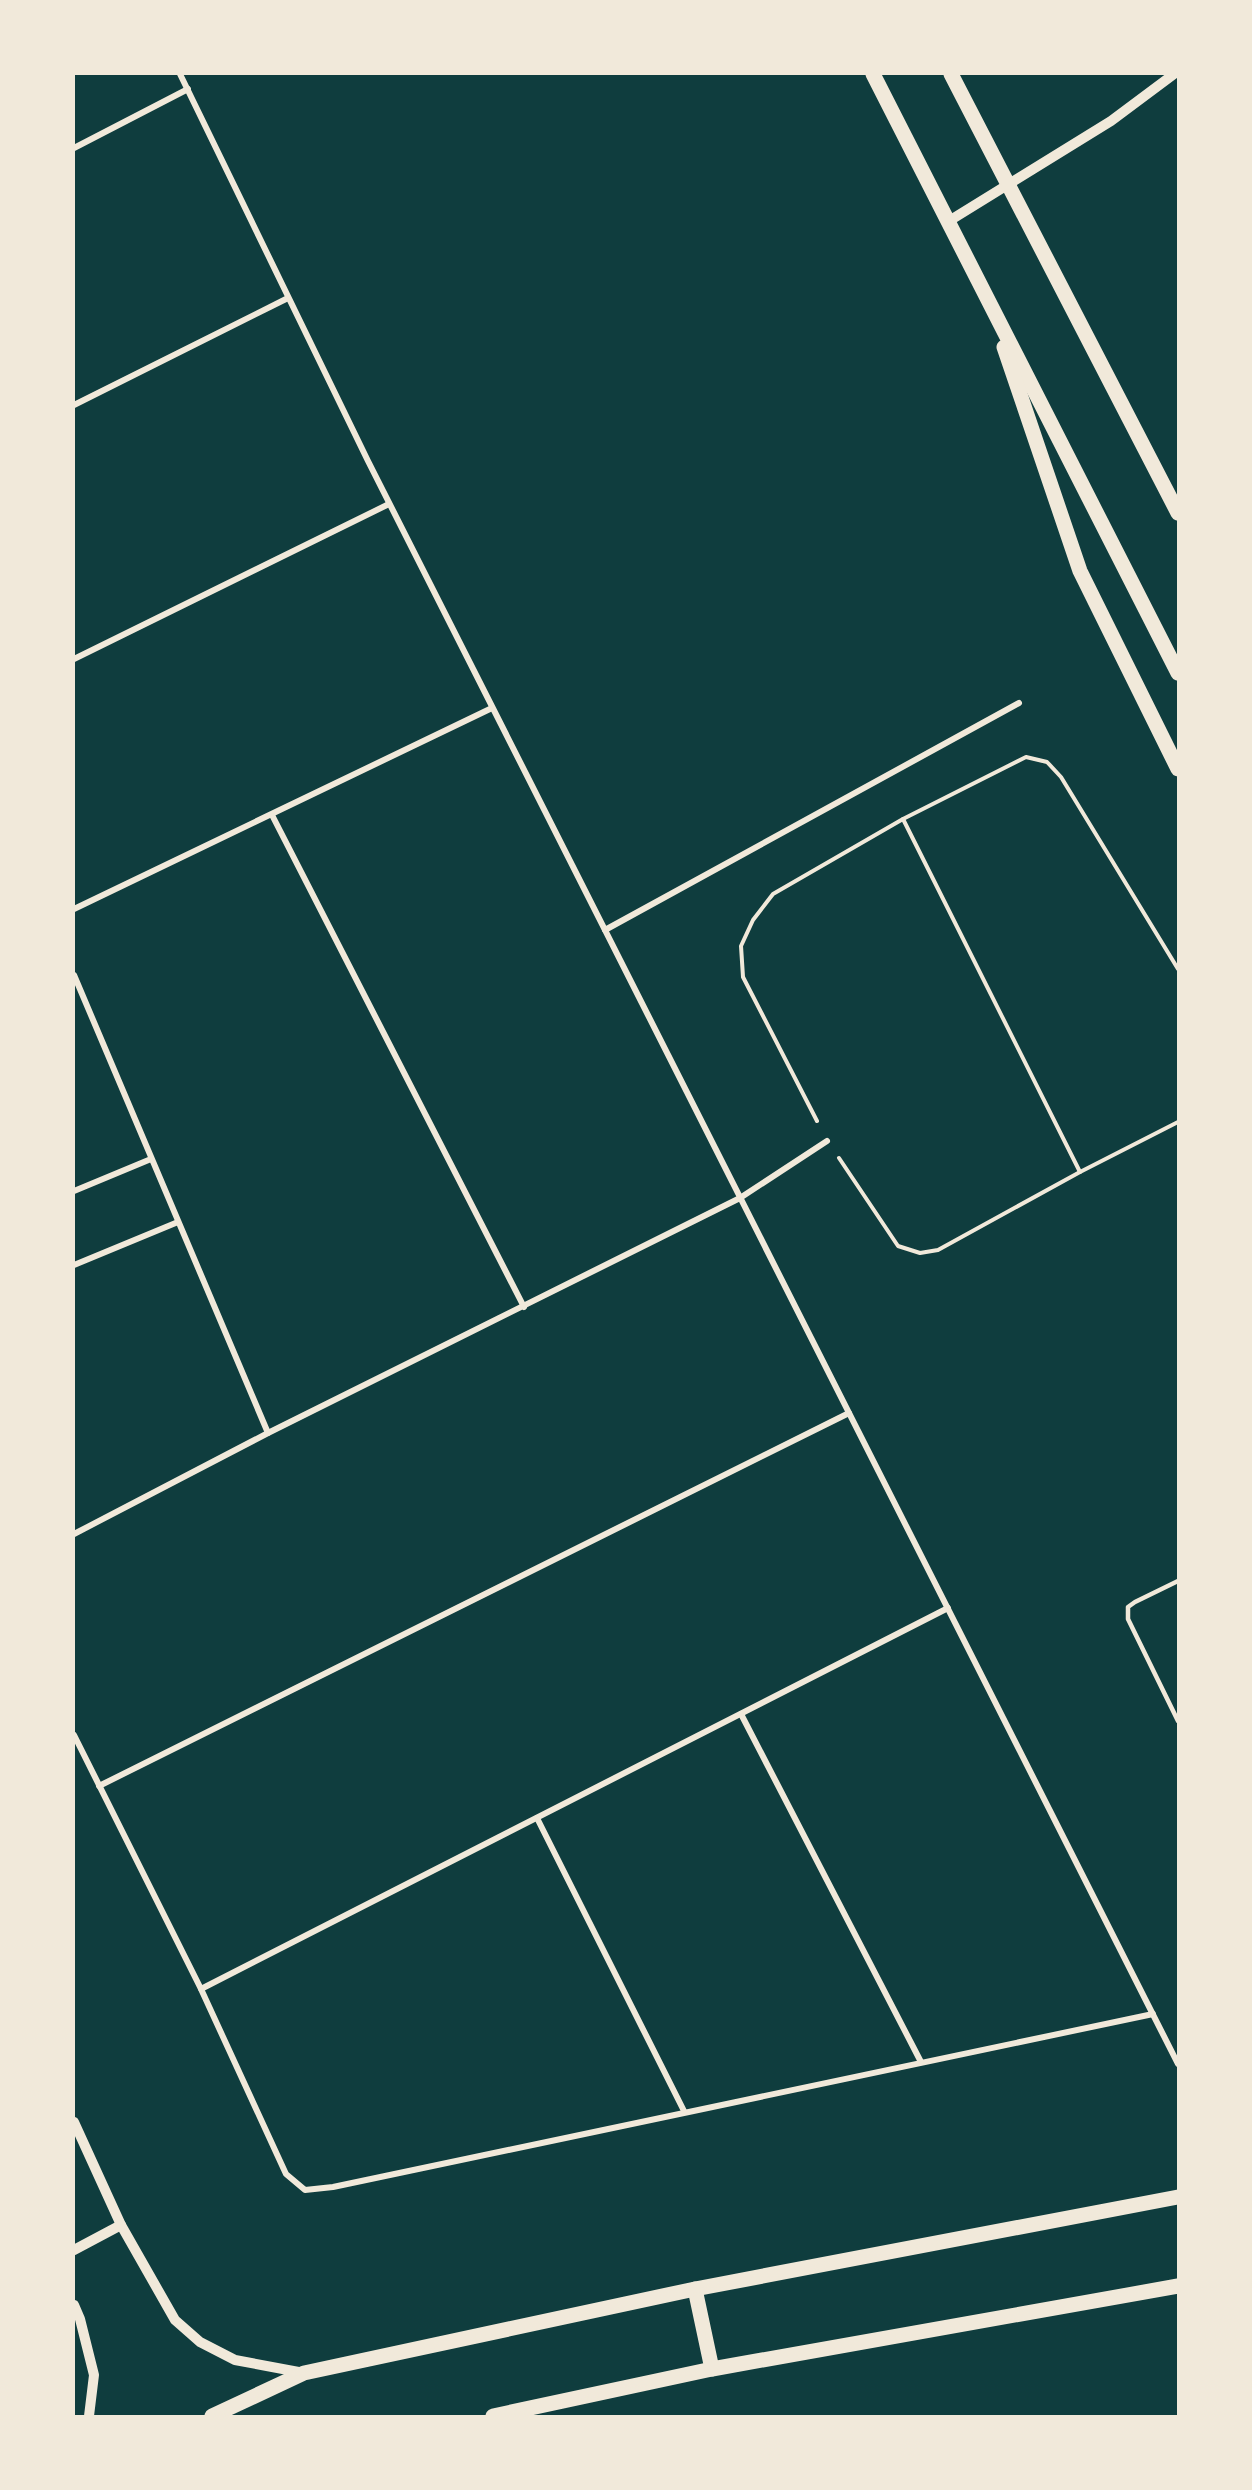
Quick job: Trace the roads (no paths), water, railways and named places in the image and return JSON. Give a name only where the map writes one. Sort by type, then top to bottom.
[{"type":"main road","points":[[873,74],[1179,673]]},
{"type":"main road","points":[[951,74],[1179,513]]},
{"type":"main road","points":[[987,296],[1080,571],[1179,769]]},
{"type":"main road","points":[[212,2416],[304,2373],[695,2289],[1179,2197]]},
{"type":"main road","points":[[493,2416],[712,2369],[1179,2286]]},
{"type":"main road","points":[[695,2289],[712,2369]]},
{"type":"street","points":[[180,74],[389,504],[1179,2064]]},
{"type":"street","points":[[949,221],[1111,121],[1174,74]]},
{"type":"street","points":[[74,148],[188,89]]},
{"type":"street","points":[[74,405],[288,298]]},
{"type":"street","points":[[74,659],[389,504]]},
{"type":"street","points":[[604,930],[1019,703]]},
{"type":"street","points":[[74,909],[492,708]]},
{"type":"street","points":[[272,815],[524,1307]]},
{"type":"street","points":[[74,975],[268,1433]]},
{"type":"street","points":[[74,1534],[268,1433],[740,1198],[827,1141]]},
{"type":"street","points":[[74,1191],[151,1159]]},
{"type":"street","points":[[74,1266],[178,1222]]},
{"type":"street","points":[[99,1786],[849,1413]]},
{"type":"street","points":[[201,1989],[948,1608]]},
{"type":"street","points":[[741,1714],[921,2062]]},
{"type":"street","points":[[74,1735],[201,1989],[286,2174],[305,2190],[333,2187],[684,2111],[1153,2014]]},
{"type":"street","points":[[537,1818],[684,2111]]},
{"type":"street","points":[[74,2122],[121,2225],[175,2320],[200,2342],[235,2360],[304,2373]]},
{"type":"street","points":[[74,2250],[121,2225]]},
{"type":"street","points":[[74,2305],[80,2319],[94,2374],[89,2416]]},
{"type":"lane","points":[[1179,1581],[1135,1602],[1128,1608],[1128,1619],[1179,1720]]}]
